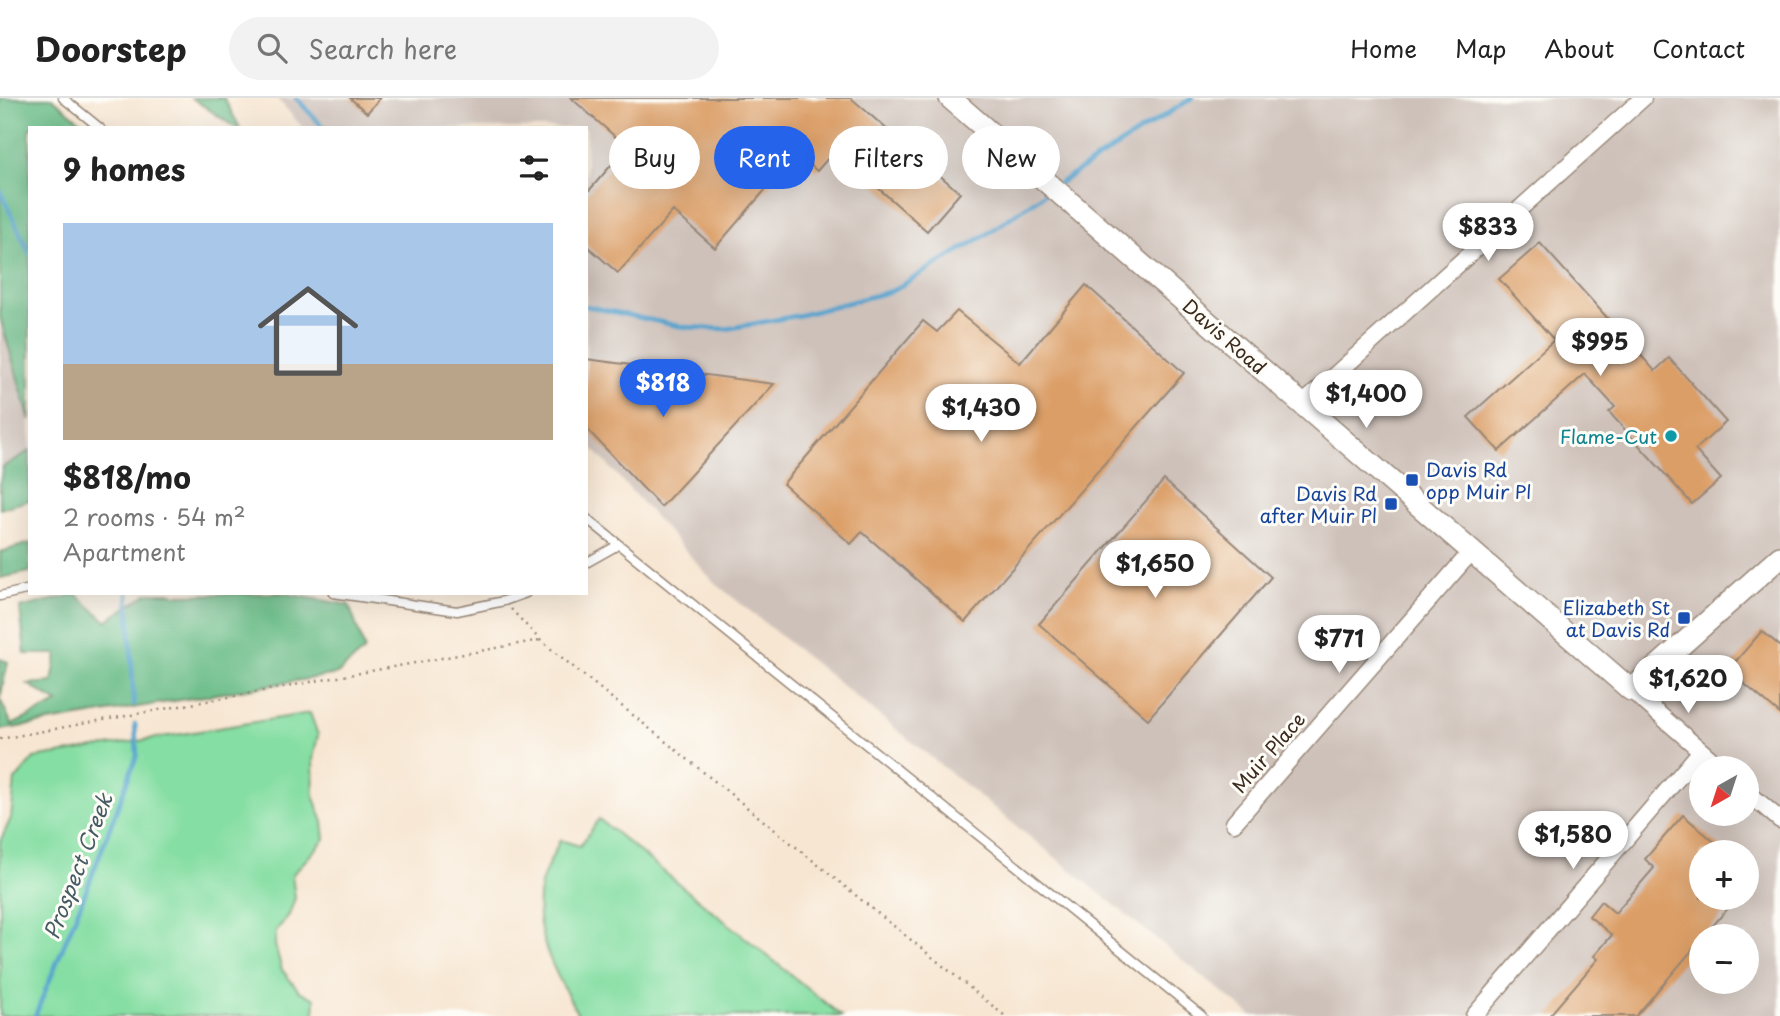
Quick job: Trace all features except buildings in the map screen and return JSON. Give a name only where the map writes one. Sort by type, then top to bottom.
[{"type":"street","name":"Davis Road","points":[[950,98],[1304,403],[1706,756]]},
{"type":"street","points":[[1304,403],[1643,98]]},
{"type":"street","name":"Muir Place","points":[[1234,822],[1472,551]]},
{"type":"street","points":[[1631,690],[1780,556]]},
{"type":"street","points":[[1474,1016],[1700,751]]},
{"type":"street","points":[[1759,802],[1780,820]]},
{"type":"lane","points":[[63,98],[98,126]]},
{"type":"lane","points":[[588,520],[1202,1016]]},
{"type":"lane","points":[[588,563],[618,545]]},
{"type":"lane","points":[[0,596],[28,589]]},
{"type":"lane","points":[[347,595],[457,611],[521,595]]},
{"type":"path","points":[[505,601],[540,640],[1005,1016]]},
{"type":"path","points":[[0,739],[540,640]]},
{"type":"shaded area","points":[[277,98],[1780,98],[1780,1016],[1252,1016],[715,583],[588,443],[588,126],[301,126]]},
{"type":"shaded area","points":[[0,317],[28,413],[28,452],[3,467],[0,482]]},
{"type":"green space","points":[[0,98],[52,98],[87,126],[28,126],[28,413],[0,317]]},
{"type":"green space","points":[[192,98],[224,98],[239,126],[233,126]]},
{"type":"green space","points":[[28,452],[28,501],[0,509],[0,482],[3,467]]},
{"type":"green space","points":[[28,544],[28,572],[0,578],[0,552]]},
{"type":"green space","points":[[72,595],[77,595],[106,621],[145,595],[293,595],[349,605],[365,650],[337,674],[0,730],[0,699],[12,725],[58,703],[28,684],[52,682],[57,654],[25,654],[20,608]]},
{"type":"green space","points":[[0,659],[8,662],[0,699]]},
{"type":"green space","points":[[310,713],[318,735],[313,759],[314,798],[323,822],[325,839],[292,875],[295,898],[289,915],[276,931],[275,945],[282,970],[299,991],[315,999],[314,1016],[0,1016],[0,842],[11,818],[15,780],[34,758]]},
{"type":"green space","points":[[599,819],[841,1016],[579,1016],[554,969],[542,936],[539,902],[543,878],[560,840],[580,846]]},
{"type":"waterway","points":[[296,98],[322,126]]},
{"type":"waterway","points":[[1060,183],[1192,98]]},
{"type":"waterway","name":"Prospect Creek","points":[[0,191],[28,250]]},
{"type":"waterway","points":[[588,306],[683,327],[726,329],[801,315],[892,291],[984,236],[1048,191]]},
{"type":"waterway","name":"Prospect Creek","points":[[128,595],[134,704]]},
{"type":"waterway","name":"Prospect Creek","points":[[35,1016],[137,755],[135,724]]},
{"type":"place","name":"Flame-Cut","points":[[1671,436]]},
{"type":"place","name":"Davis Rd opp Muir Pl","points":[[1412,480]]},
{"type":"place","name":"Davis Rd after Muir Pl","points":[[1391,504]]},
{"type":"place","name":"Elizabeth St at Davis Rd","points":[[1684,618]]}]
